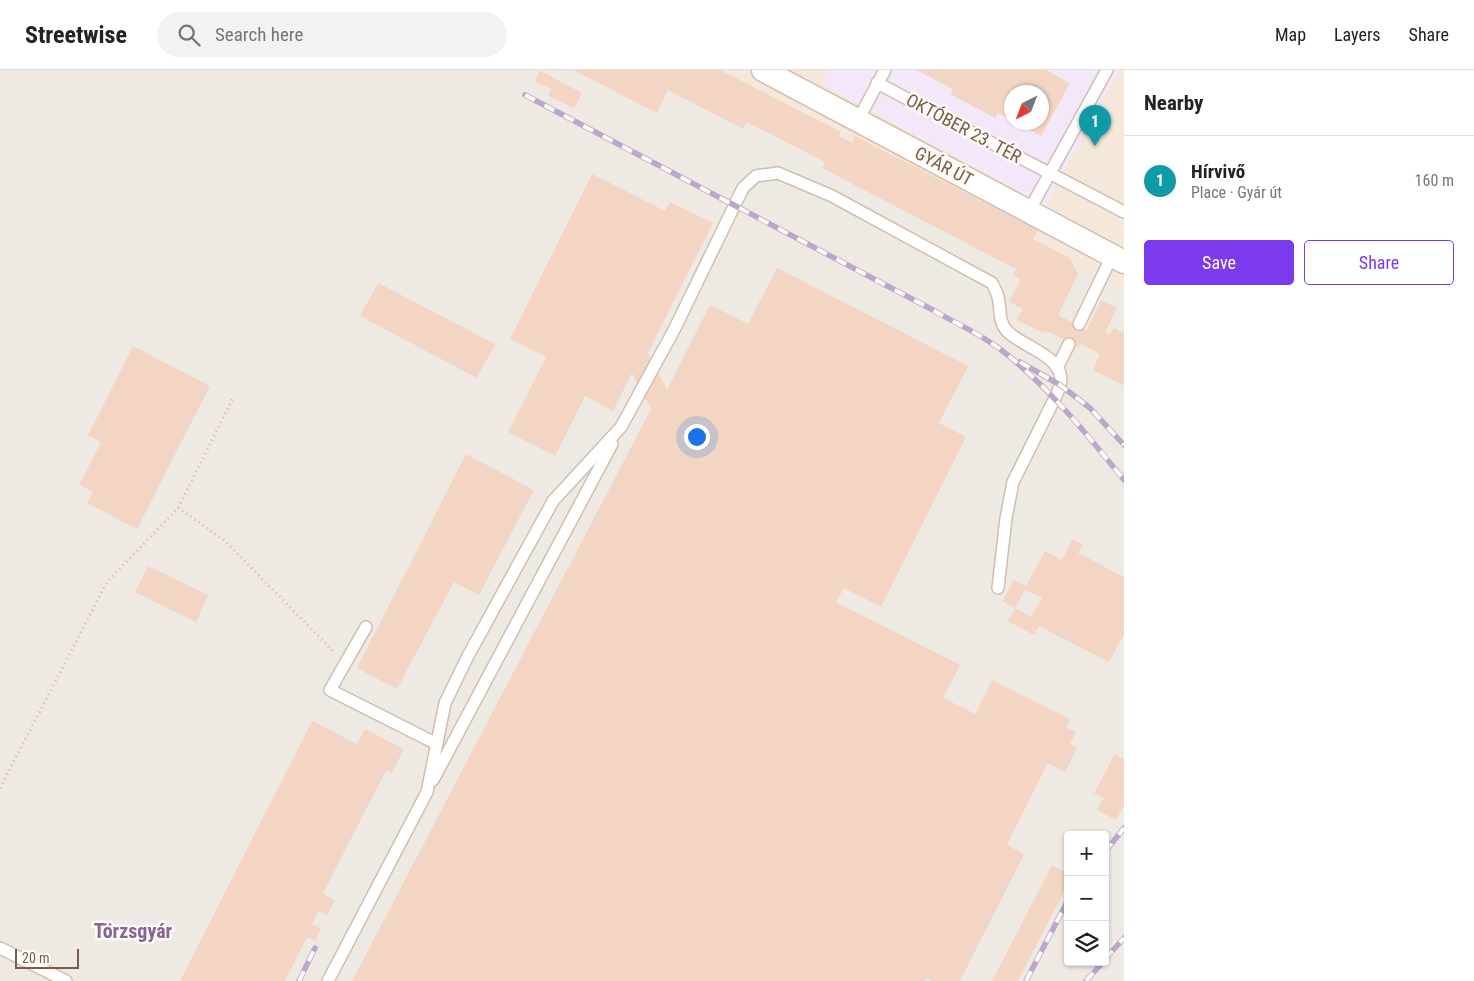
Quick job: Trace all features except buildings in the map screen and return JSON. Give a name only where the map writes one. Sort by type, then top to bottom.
[{"type":"street","name":"GYÁR ÚT","points":[[763,70],[1118,259]]},
{"type":"lane","points":[[858,120],[885,70]]},
{"type":"lane","points":[[1029,211],[1107,70]]},
{"type":"lane","name":"OKTÓBER 23. TÉR","points":[[878,83],[1124,212]]},
{"type":"lane","points":[[328,981],[674,330],[742,188],[756,176],[778,173],[832,196],[992,283],[998,295],[1000,317],[1006,330],[1023,344],[1046,355],[1058,368],[1061,378],[1058,394],[1013,482],[1006,518],[998,588]]},
{"type":"lane","points":[[1079,324],[1118,259]]},
{"type":"lane","points":[[1058,368],[1069,344]]},
{"type":"lane","points":[[427,792],[445,703],[468,656],[553,502],[621,427]]},
{"type":"lane","points":[[366,627],[330,690],[437,744]]},
{"type":"lane","points":[[0,948],[66,981]]},
{"type":"path","points":[[0,788],[107,582],[178,508],[233,398]]},
{"type":"path","points":[[178,508],[224,540],[345,663]]},
{"type":"shaded area","points":[[0,70],[703,70],[1124,291],[1124,981],[0,981]]},
{"type":"shaded area","points":[[703,70],[829,70],[822,84],[1045,205],[1119,70],[1124,70],[1124,291]]},
{"type":"shaded area","points":[[829,70],[1119,70],[1046,205],[822,84]]},
{"type":"railway","points":[[525,95],[976,333],[1000,349],[1034,378],[1081,428],[1124,480]]},
{"type":"railway","points":[[1020,362],[1060,385],[1090,408],[1124,445]]},
{"type":"railway","points":[[1109,847],[1124,828]]},
{"type":"railway","points":[[1026,981],[1064,908]]},
{"type":"railway","points":[[1109,955],[1124,938]]},
{"type":"railway","points":[[299,981],[315,948]]},
{"type":"railway","points":[[1086,981],[1099,966]]},
{"type":"place","name":"Hírvivő","points":[[1095,146]]},
{"type":"district","name":"Törzsgyár","points":[[133,931]]}]
